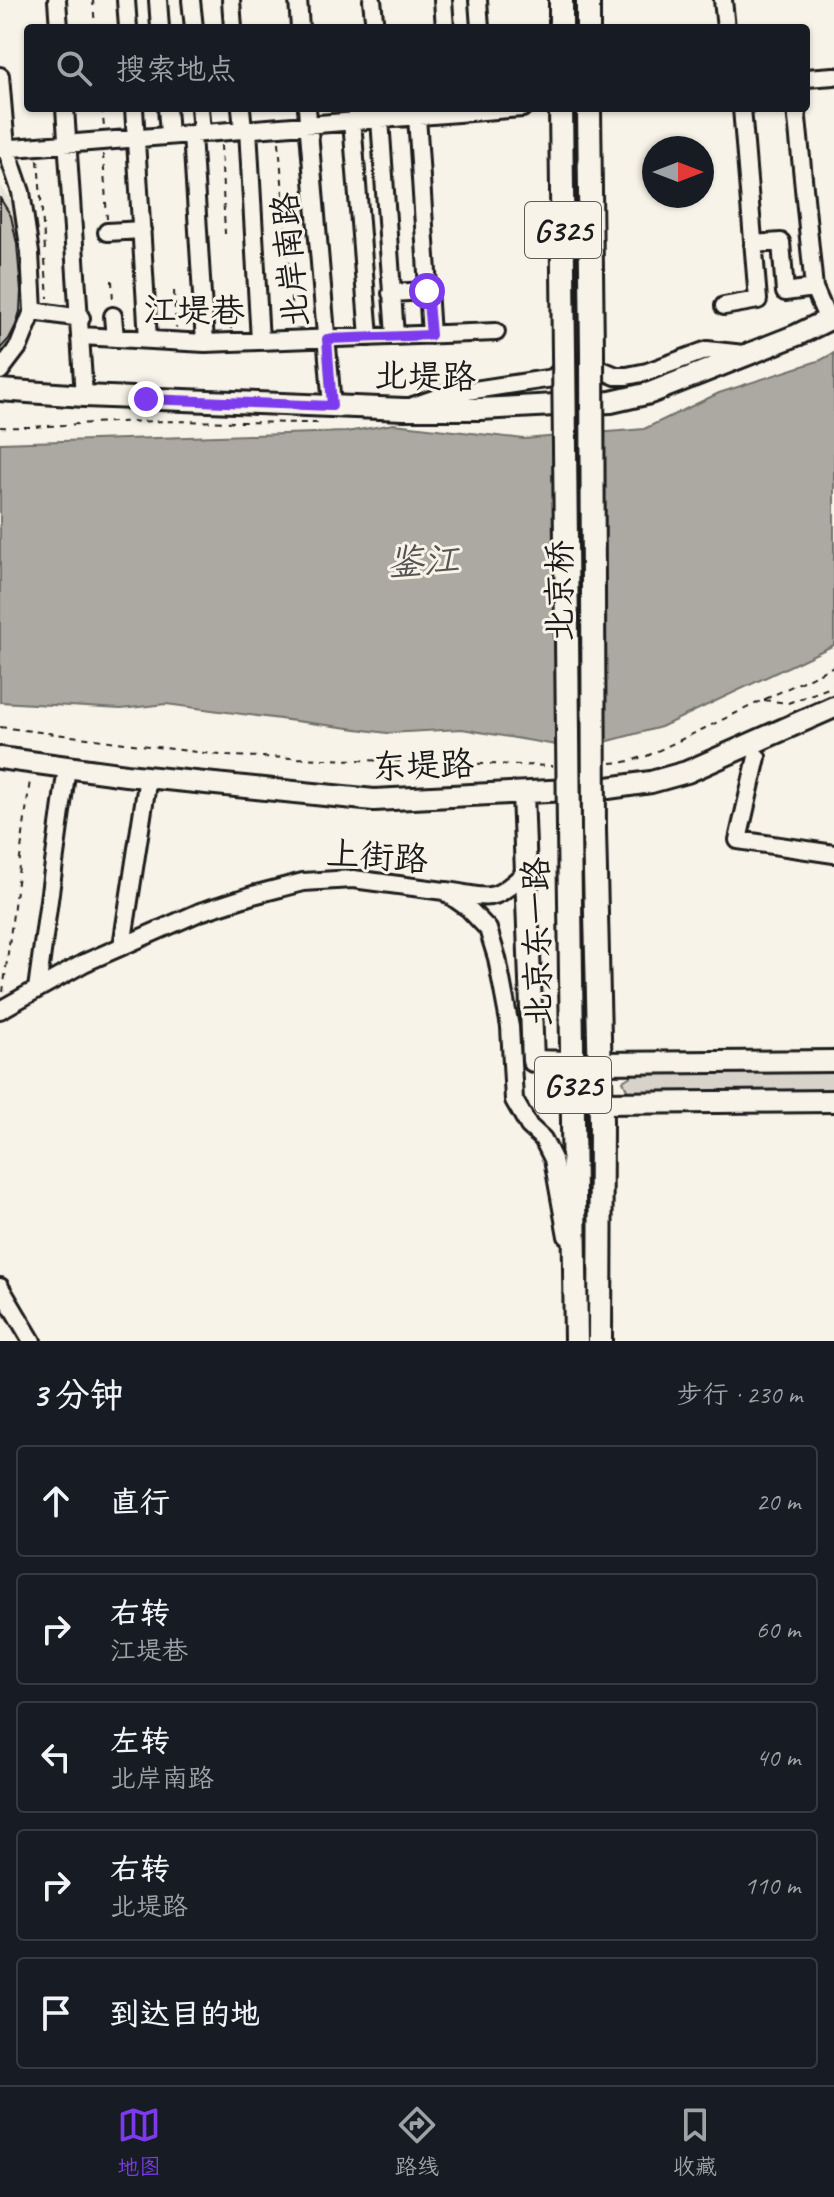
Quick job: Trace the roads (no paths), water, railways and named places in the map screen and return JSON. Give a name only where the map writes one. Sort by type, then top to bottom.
[{"type":"highway","points":[[561,0],[561,24]]},
{"type":"highway","points":[[588,0],[588,24]]},
{"type":"highway","name":"G325","points":[[561,112],[564,360]]},
{"type":"highway","name":"G325","points":[[589,112],[592,359]]},
{"type":"highway","name":"北京桥","points":[[592,359],[594,830]]},
{"type":"highway","name":"北京桥","points":[[564,360],[569,829]]},
{"type":"highway","name":"北京东一路","points":[[569,829],[576,1341]]},
{"type":"highway","name":"北京东一路","points":[[594,830],[601,1103],[600,1341]]},
{"type":"main road","name":"北堤路","points":[[0,390],[404,409],[480,409],[611,402],[650,393],[831,318]]},
{"type":"main road","name":"东堤路","points":[[0,758],[66,773],[374,813],[523,800],[626,786],[687,772],[834,707]]},
{"type":"main road","name":"东堤路","points":[[523,800],[609,801],[654,794],[691,784],[834,722]]},
{"type":"main road","name":"东堤路","points":[[0,771],[31,775],[66,773]]},
{"type":"main road","points":[[523,800],[533,1061],[573,1062]]},
{"type":"main road","points":[[600,1063],[834,1061]]},
{"type":"main road","points":[[601,1103],[834,1101]]},
{"type":"street","points":[[57,0],[59,24]]},
{"type":"street","points":[[126,0],[128,24]]},
{"type":"street","points":[[158,0],[160,24]]},
{"type":"street","points":[[191,0],[194,24]]},
{"type":"street","points":[[231,0],[233,24]]},
{"type":"street","points":[[298,0],[300,24]]},
{"type":"street","points":[[372,0],[375,24]]},
{"type":"street","points":[[443,0],[445,24]]},
{"type":"street","points":[[478,0],[480,24]]},
{"type":"street","points":[[723,0],[726,24]]},
{"type":"street","points":[[0,76],[3,148],[21,192],[30,253],[33,311],[19,346],[0,371]]},
{"type":"street","points":[[810,78],[834,76]]},
{"type":"street","points":[[65,112],[84,396]]},
{"type":"street","points":[[134,112],[148,339]]},
{"type":"street","points":[[167,112],[169,135]]},
{"type":"street","points":[[200,112],[197,133],[205,343]]},
{"type":"street","points":[[242,112],[260,341]]},
{"type":"street","points":[[3,148],[277,127],[308,116],[352,121],[381,115],[417,116],[445,112]]},
{"type":"street","points":[[724,306],[758,300],[742,112]]},
{"type":"street","points":[[796,112],[814,288],[831,318]]},
{"type":"street","points":[[381,115],[395,336]]},
{"type":"street","name":"北岸南路","points":[[308,116],[332,406]]},
{"type":"street","points":[[417,116],[431,335]]},
{"type":"street","points":[[352,121],[369,337]]},
{"type":"street","points":[[107,232],[142,230]]},
{"type":"street","points":[[753,244],[781,242],[785,292],[814,288]]},
{"type":"street","points":[[391,293],[427,291]]},
{"type":"street","points":[[33,311],[81,318]]},
{"type":"street","points":[[113,316],[115,338]]},
{"type":"street","name":"江堤巷","points":[[81,336],[205,343],[496,332]]},
{"type":"street","points":[[592,359],[616,376],[627,376],[707,350],[746,355]]},
{"type":"street","points":[[404,409],[448,394],[553,378],[564,360]]},
{"type":"street","points":[[757,757],[738,840],[834,854]]},
{"type":"street","points":[[37,989],[66,773]]},
{"type":"street","points":[[122,946],[147,783]]},
{"type":"street","points":[[444,891],[495,898],[506,892],[526,872]]},
{"type":"street","name":"上街路","points":[[0,1010],[84,963],[200,912],[303,882],[353,879],[444,891],[468,908],[488,929],[497,958],[510,1027],[514,1100],[529,1126],[543,1139],[553,1159],[575,1283]]},
{"type":"street","points":[[0,1287],[32,1341]]},
{"type":"water","name":"鉴江","points":[[834,353],[834,645],[661,727],[579,749],[462,729],[387,733],[166,704],[121,709],[0,702],[0,443],[346,432],[394,424],[524,439],[644,429],[719,393]]}]
